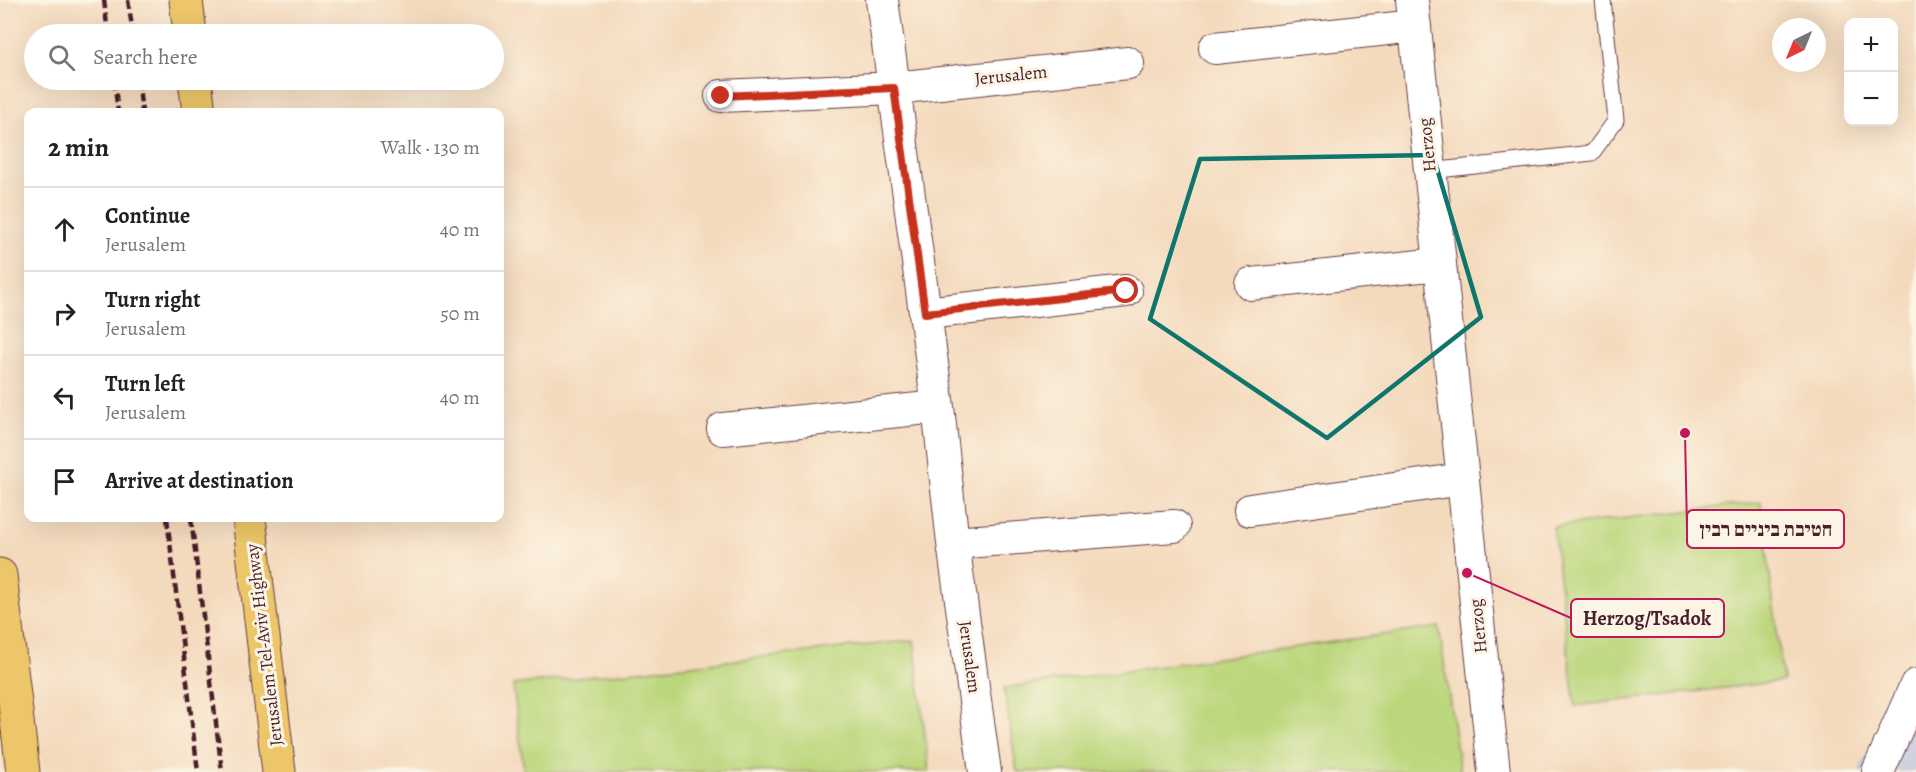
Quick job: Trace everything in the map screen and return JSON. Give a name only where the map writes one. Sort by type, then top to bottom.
[{"type":"highway","points":[[186,0],[189,24]]},
{"type":"highway","points":[[197,90],[199,108]]},
{"type":"highway","name":"Jerusalem Tel-Aviv Highway","points":[[249,522],[279,772]]},
{"type":"highway","points":[[0,575],[23,772]]},
{"type":"street","name":"Jerusalem","points":[[882,0],[938,407],[953,543],[986,772]]},
{"type":"street","name":"Herzog","points":[[1215,48],[1413,13],[1494,772]]},
{"type":"street","name":"Jerusalem","points":[[721,96],[894,88],[1128,63]]},
{"type":"street","points":[[1251,284],[1439,264]]},
{"type":"street","points":[[925,313],[1126,291]]},
{"type":"street","points":[[723,429],[938,407]]},
{"type":"street","points":[[1250,510],[1463,480]]},
{"type":"street","points":[[953,543],[1174,526]]},
{"type":"street","points":[[1878,772],[1916,685]]},
{"type":"lane","points":[[1430,171],[1592,153],[1616,120],[1604,0]]},
{"type":"highlighted area","points":[[1433,155],[1481,317],[1327,438],[1150,319],[1200,159]]},
{"type":"shaded area","points":[[1916,663],[1916,772],[1858,772]]},
{"type":"green space","points":[[1761,502],[1783,681],[1575,706],[1553,527]]},
{"type":"green space","points":[[1439,627],[1460,772],[1017,772],[1004,688]]},
{"type":"green space","points":[[914,640],[929,772],[524,772],[513,685]]},
{"type":"railway","points":[[104,0],[107,24]]},
{"type":"railway","points":[[128,0],[132,24]]},
{"type":"railway","points":[[115,90],[118,108]]},
{"type":"railway","points":[[139,90],[142,108]]},
{"type":"railway","points":[[167,522],[198,772]]},
{"type":"railway","points":[[191,522],[222,772]]},
{"type":"place","name":"חטיבת ביניים רבין","points":[[1685,433]]},
{"type":"place","name":"Herzog/Tsadok","points":[[1467,573]]},
{"type":"route","points":[[721,96],[894,88],[925,313],[1126,291]]}]
